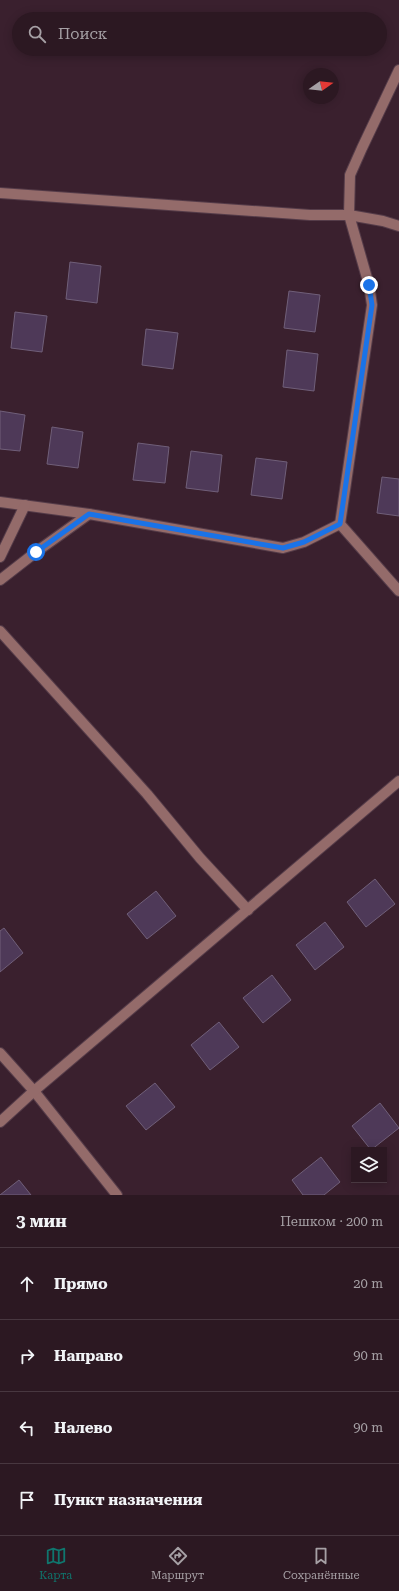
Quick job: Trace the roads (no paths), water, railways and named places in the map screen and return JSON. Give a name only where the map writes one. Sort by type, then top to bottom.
[{"type":"street","points":[[399,70],[350,175],[349,215],[369,285],[372,305],[340,524],[399,591]]},
{"type":"street","points":[[0,193],[302,214],[349,215],[384,221],[399,226]]},
{"type":"street","points":[[0,502],[89,514],[283,548],[304,542],[340,524]]},
{"type":"street","points":[[0,557],[25,505]]},
{"type":"street","points":[[0,580],[89,514]]},
{"type":"street","points":[[0,632],[147,794],[200,858],[248,910]]},
{"type":"street","points":[[0,1122],[34,1091],[399,781]]},
{"type":"street","points":[[0,1053],[34,1091],[117,1195]]}]
